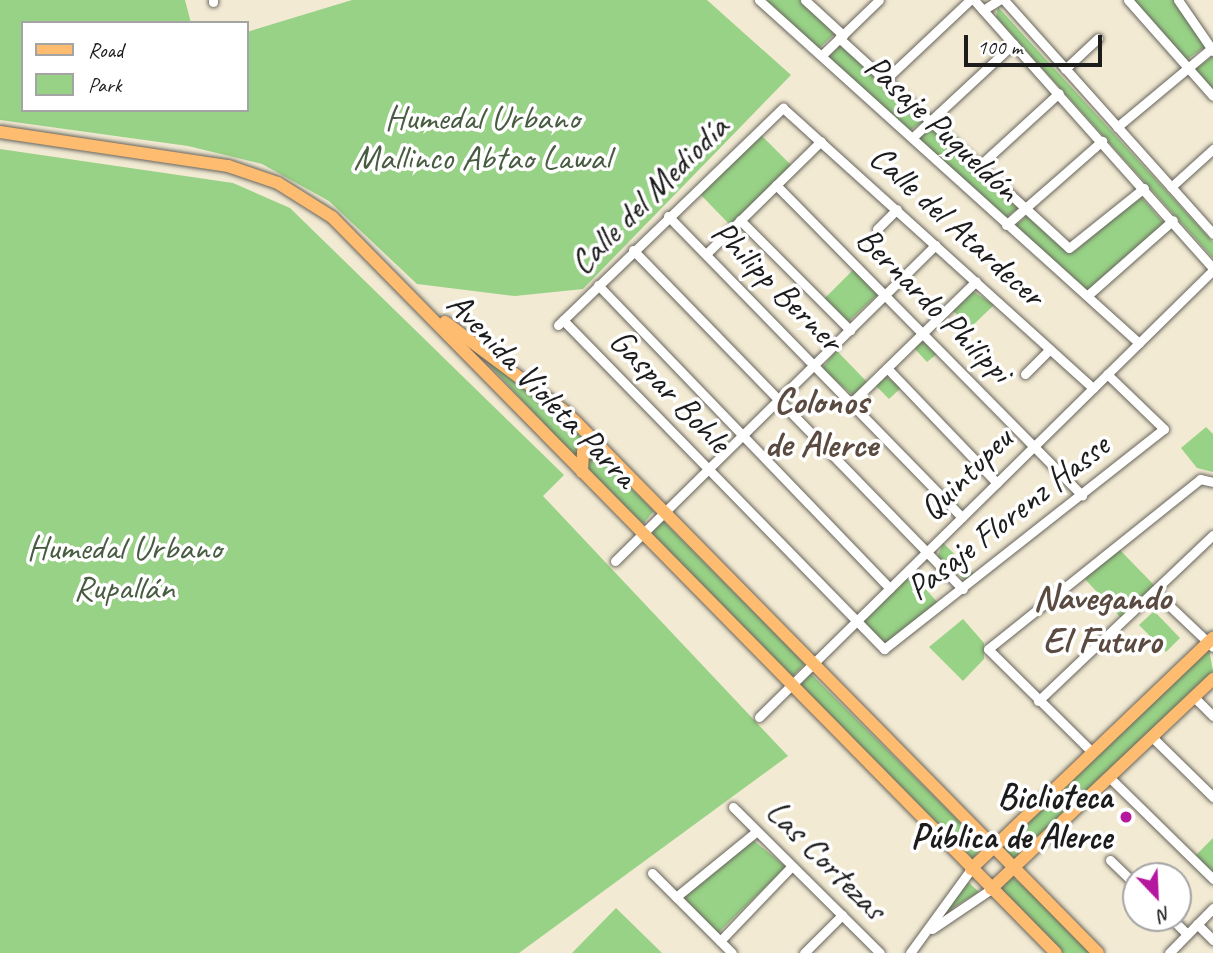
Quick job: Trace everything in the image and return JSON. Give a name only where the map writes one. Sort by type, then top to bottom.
[{"type":"main road","points":[[0,132],[206,161],[262,176],[332,217],[416,300]]},
{"type":"main road","name":"Avenida Violeta Parra","points":[[416,300],[555,402],[1098,953]]},
{"type":"main road","name":"Avenida Violeta Parra","points":[[416,300],[1056,953]]},
{"type":"main road","points":[[582,472],[583,452],[605,453]]},
{"type":"main road","points":[[971,869],[1092,752],[1211,643]]},
{"type":"main road","points":[[991,889],[1213,679]]},
{"type":"street","name":"Pasaje Puqueldón","points":[[760,0],[1139,343]]},
{"type":"street","name":"Pasaje Puqueldón","points":[[805,0],[885,80],[1073,249],[1144,188]]},
{"type":"street","points":[[822,55],[880,0]]},
{"type":"street","points":[[885,80],[972,0],[1173,220],[1213,269]]},
{"type":"street","points":[[983,10],[1002,0],[1213,234]]},
{"type":"street","points":[[1128,0],[1213,96]]},
{"type":"street","points":[[1117,127],[1186,66],[1212,49],[1178,0]]},
{"type":"street","points":[[1065,69],[1098,38]]},
{"type":"street","points":[[913,137],[1013,44]]},
{"type":"street","points":[[979,166],[1059,93]]},
{"type":"street","name":"Calle del Atardecer","points":[[781,107],[1093,388]]},
{"type":"street","name":"Calle del Mediodía","points":[[560,322],[781,107]]},
{"type":"street","points":[[706,254],[821,141]]},
{"type":"street","points":[[1006,225],[1102,141]]},
{"type":"street","points":[[1171,187],[1213,149]]},
{"type":"street","name":"Bernardo Philippi","points":[[776,185],[1082,495]]},
{"type":"street","points":[[877,229],[897,209]]},
{"type":"street","name":"Philipp Berner","points":[[668,216],[962,517]]},
{"type":"street","points":[[740,220],[850,330]]},
{"type":"street","points":[[1088,295],[1173,220]]},
{"type":"street","points":[[615,561],[936,245]]},
{"type":"street","points":[[633,250],[963,589]]},
{"type":"street","name":"Quintupeu","points":[[758,716],[1213,269]]},
{"type":"street","points":[[852,402],[976,281]]},
{"type":"street","points":[[598,285],[890,588]]},
{"type":"street","name":"Gaspar Bohle","points":[[560,322],[884,649]]},
{"type":"street","points":[[1025,374],[1050,349]]},
{"type":"street","points":[[887,369],[997,483]]},
{"type":"street","name":"Pasaje Florenz Hasse","points":[[884,649],[1082,495],[1165,426],[1107,374]]},
{"type":"street","points":[[1092,752],[989,654],[992,643],[1200,479],[1213,482]]},
{"type":"street","points":[[1038,701],[1213,535]]},
{"type":"street","points":[[1154,592],[1211,643]]},
{"type":"street","points":[[1194,697],[1213,716]]},
{"type":"street","points":[[1152,737],[1213,797]]},
{"type":"street","points":[[1109,777],[1213,879]]},
{"type":"street","name":"Las Cortezas","points":[[733,807],[880,953]]},
{"type":"street","points":[[676,897],[757,831]]},
{"type":"street","points":[[1110,860],[1122,872]]},
{"type":"street","points":[[720,941],[792,866]]},
{"type":"street","points":[[910,953],[932,927],[971,869]]},
{"type":"street","points":[[652,873],[732,953]]},
{"type":"street","points":[[932,927],[991,889]]},
{"type":"street","points":[[1169,953],[1213,908]]},
{"type":"street","points":[[804,953],[842,915]]},
{"type":"street","points":[[1197,924],[1213,940]]},
{"type":"green space","name":"Humedal Urbano Mallinco Abtao Lawal","points":[[0,0],[185,0],[190,21],[21,21],[21,112],[248,112],[248,32],[352,0],[707,0],[791,75],[583,289],[515,296],[417,284],[329,201],[262,164],[188,146],[0,120]]},
{"type":"green space","points":[[762,0],[801,0],[835,34],[818,49]]},
{"type":"green space","points":[[1130,0],[1176,0],[1205,47],[1186,60]]},
{"type":"green space","points":[[998,7],[1213,242],[1213,258],[996,17]]},
{"type":"green space","points":[[841,44],[924,121],[909,131],[828,58]]},
{"type":"green space","points":[[1213,56],[1213,93],[1194,70]]},
{"type":"green space","points":[[928,125],[1020,207],[1005,218],[918,139]]},
{"type":"green space","points":[[760,134],[792,166],[731,226],[699,193]]},
{"type":"green space","name":"Humedal Urbano Rupallán","points":[[0,149],[233,183],[290,208],[564,475],[543,496],[788,756],[519,953],[0,953]]},
{"type":"green space","points":[[1140,196],[1164,223],[1087,292],[1014,227],[1028,215],[1075,251]]},
{"type":"green space","points":[[855,268],[878,294],[848,322],[824,299]]},
{"type":"green space","points":[[971,290],[994,305],[971,327],[951,309]]},
{"type":"green space","points":[[920,340],[938,353],[927,362],[913,347]]},
{"type":"green space","points":[[836,350],[868,383],[854,396],[822,369]]},
{"type":"green space","points":[[482,357],[539,393],[589,444],[574,456]]},
{"type":"green space","points":[[883,375],[902,387],[889,399],[874,384]]},
{"type":"green space","points":[[1206,427],[1213,434],[1213,472],[1197,468],[1181,448]]},
{"type":"green space","points":[[595,452],[654,511],[643,524],[583,465],[584,457]]},
{"type":"green space","points":[[663,521],[804,663],[791,677],[649,533]]},
{"type":"green space","points":[[943,543],[975,574],[967,582],[937,558]]},
{"type":"green space","points":[[1119,549],[1155,586],[1121,618],[1084,578]]},
{"type":"green space","points":[[912,574],[939,604],[887,646],[861,623]]},
{"type":"green space","points":[[1154,611],[1180,638],[1166,652],[1139,625]]},
{"type":"green space","points":[[963,619],[984,643],[984,659],[963,681],[929,647]]},
{"type":"green space","points":[[1209,649],[1213,671],[1014,861],[1000,848]]},
{"type":"green space","points":[[810,673],[983,845],[973,859],[799,684]]},
{"type":"green space","points":[[1213,838],[1213,877],[1193,858]]},
{"type":"green space","points":[[753,840],[786,867],[717,934],[683,898]]},
{"type":"green space","points":[[1012,876],[1091,953],[1063,953],[1000,889]]},
{"type":"green space","points":[[967,881],[979,892],[946,912],[952,899]]},
{"type":"green space","points":[[616,908],[662,953],[572,953]]},
{"type":"place","name":"Biclioteca Pública de Alerce","points":[[1126,817]]},
{"type":"district","name":"Colonos de Alerce","points":[[821,424]]},
{"type":"district","name":"Navegando El Futuro","points":[[1102,620]]}]
